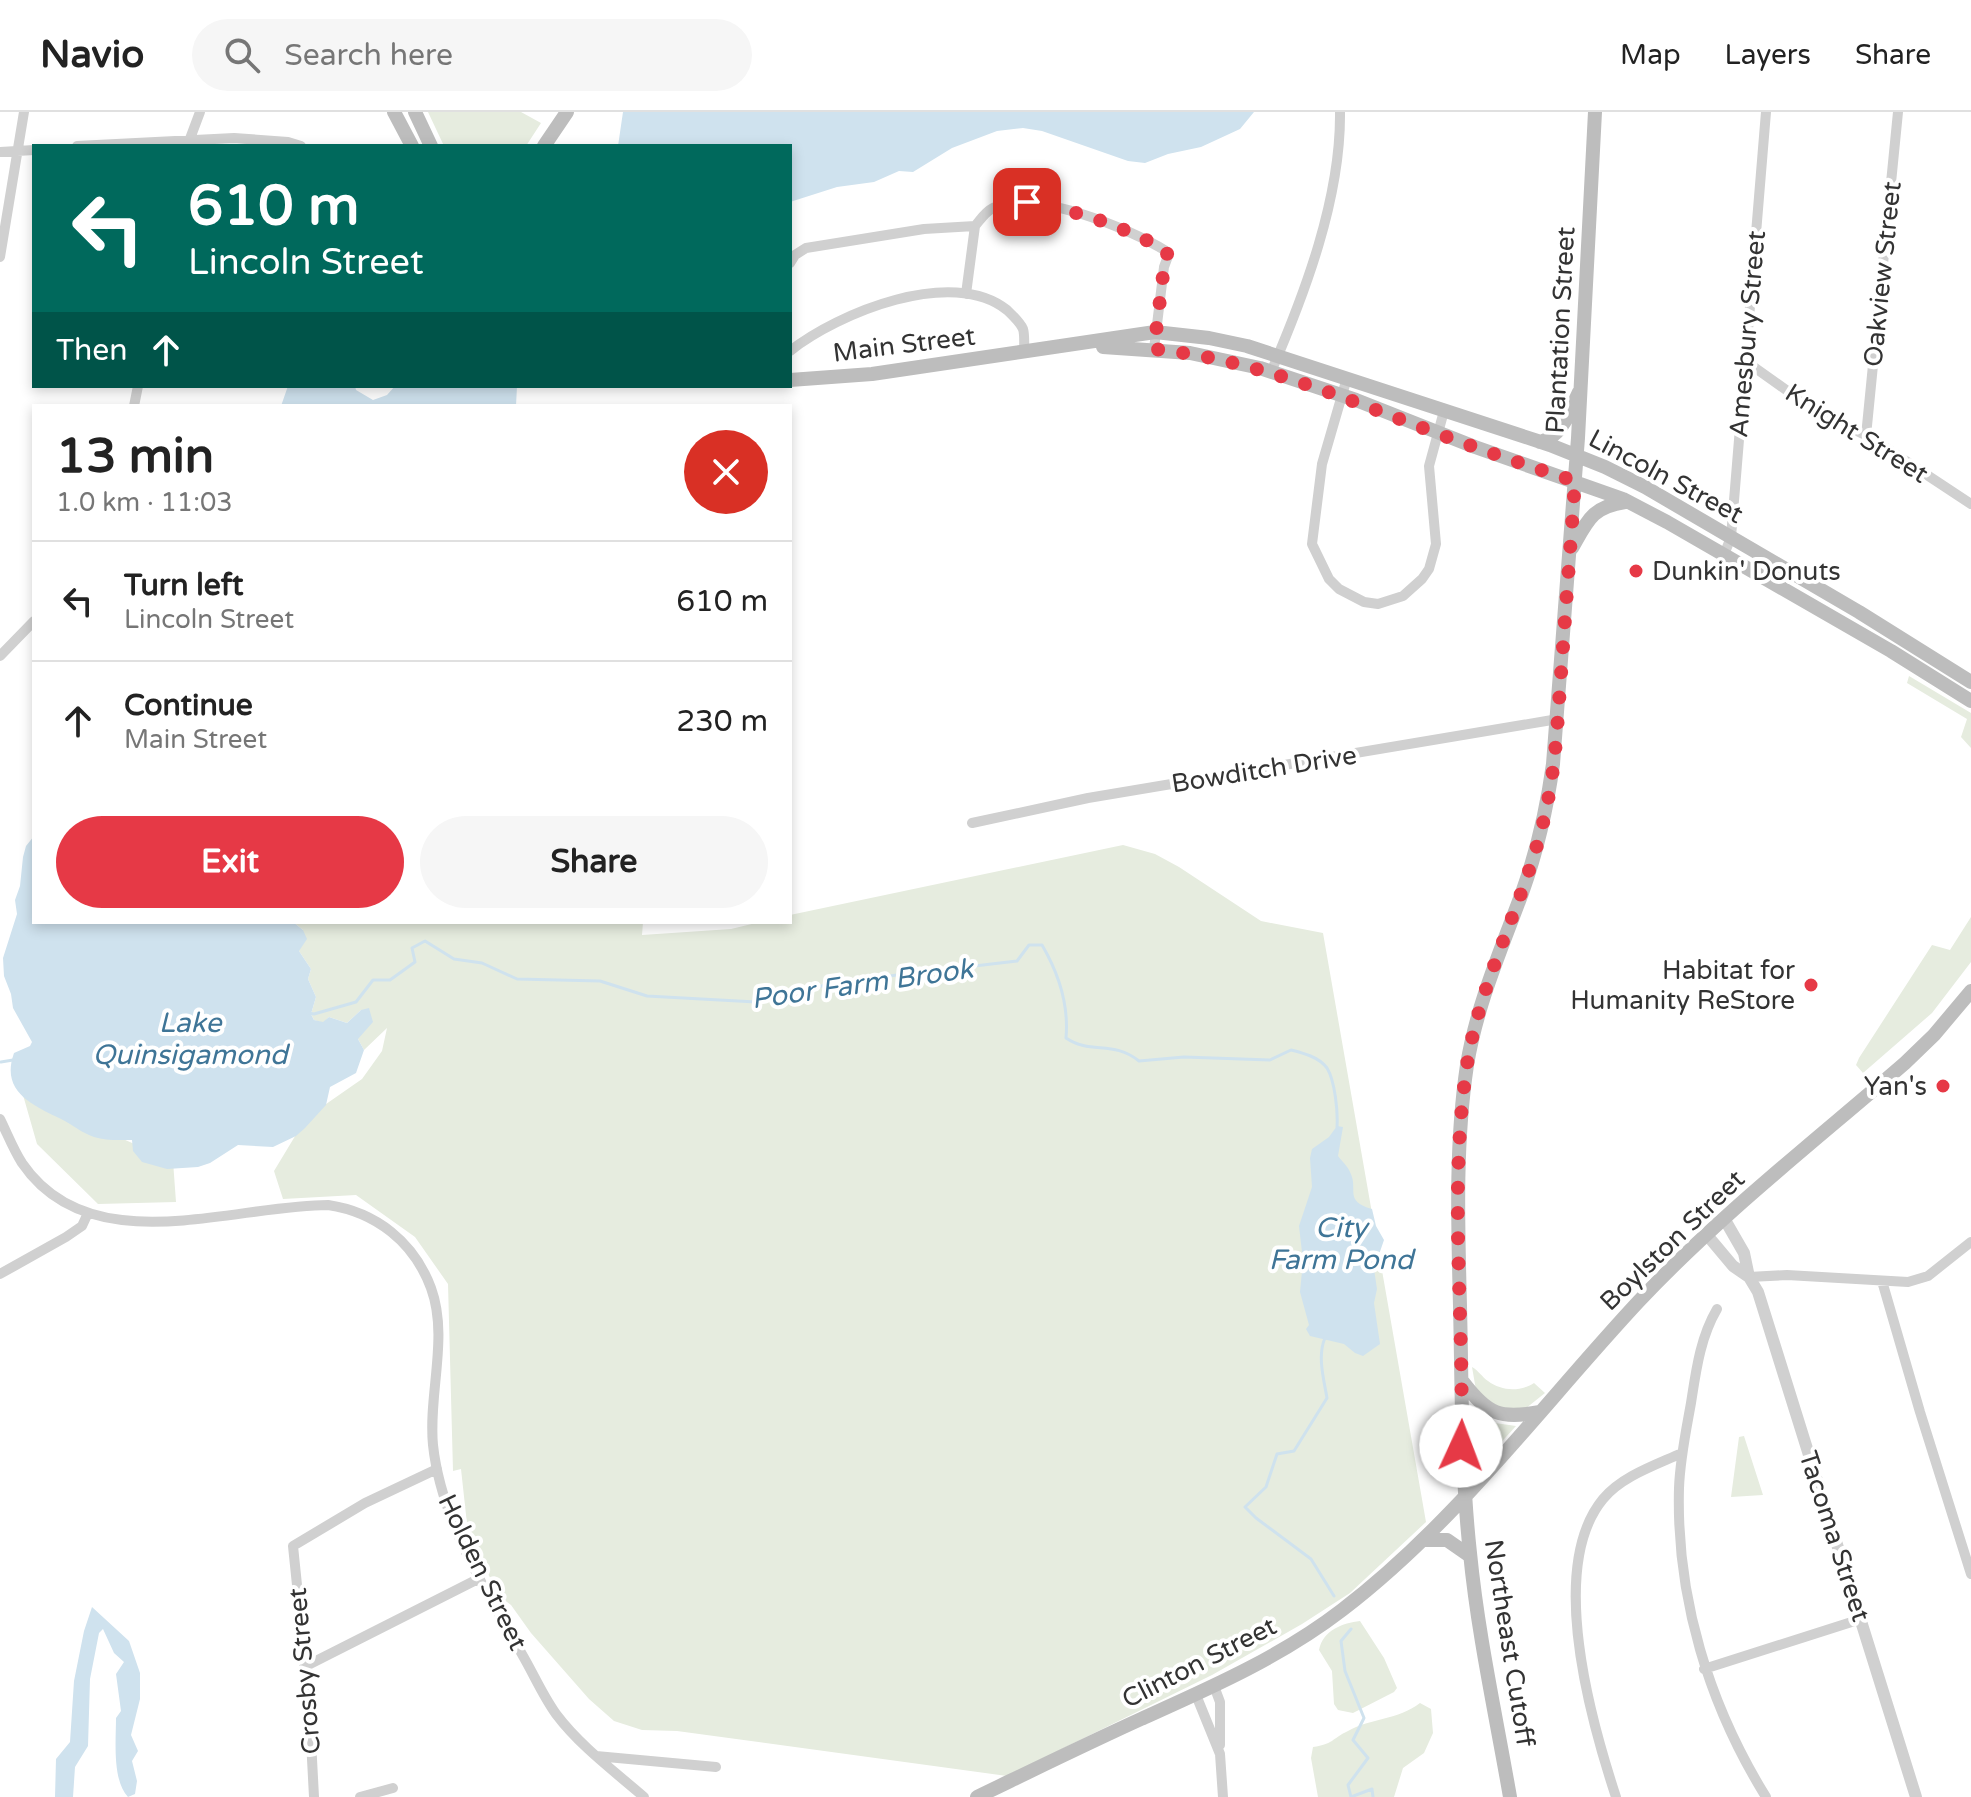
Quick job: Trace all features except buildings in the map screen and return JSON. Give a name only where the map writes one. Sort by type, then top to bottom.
[{"type":"main road","points":[[394,112],[411,144]]},
{"type":"main road","points":[[415,112],[430,144]]},
{"type":"main road","points":[[545,144],[567,112]]},
{"type":"main road","name":"Plantation Street","points":[[1465,1497],[1461,1446],[1460,1130],[1467,1064],[1486,985],[1523,890],[1548,801],[1558,719],[1577,455],[1595,112]]},
{"type":"main road","name":"Main Street","points":[[792,380],[872,374],[1155,332],[1220,341]]},
{"type":"main road","name":"Lincoln Street","points":[[1220,341],[1278,355],[1577,455],[1645,487],[1911,643],[1971,682]]},
{"type":"main road","name":"Main Street","points":[[1067,347],[1154,349],[1224,359]]},
{"type":"main road","name":"Lincoln Street","points":[[1224,359],[1342,396],[1627,502],[1902,657],[1971,701]]},
{"type":"main road","points":[[1540,442],[1554,436],[1561,428],[1581,389]]},
{"type":"main road","points":[[1570,551],[1591,516],[1608,505],[1627,502]]},
{"type":"main road","points":[[1856,631],[1865,616]]},
{"type":"main road","points":[[1902,657],[1911,643]]},
{"type":"main road","name":"Boylston Street","points":[[1423,1540],[1640,1300],[1707,1235],[1905,1063],[1934,1035],[1971,991]]},
{"type":"main road","points":[[1463,1382],[1483,1407],[1498,1415],[1541,1412]]},
{"type":"main road","name":"Northeast Cutoff","points":[[1465,1497],[1470,1556],[1510,1797]]},
{"type":"main road","points":[[1423,1540],[1447,1540],[1470,1556]]},
{"type":"main road","name":"Clinton Street","points":[[977,1797],[1246,1670],[1339,1612],[1423,1540]]},
{"type":"street","points":[[0,257],[24,112]]},
{"type":"street","points":[[188,143],[200,112]]},
{"type":"street","points":[[1271,372],[1313,257],[1333,187],[1340,142],[1340,112]]},
{"type":"street","name":"Amesbury Street","points":[[1724,555],[1731,537],[1766,112]]},
{"type":"street","name":"Oakview Street","points":[[1866,436],[1898,112]]},
{"type":"street","points":[[151,144],[234,138],[294,144]]},
{"type":"street","points":[[0,152],[32,150]]},
{"type":"street","points":[[966,294],[975,226],[994,207],[1027,202],[1091,218],[1166,251],[1168,256],[1154,349]]},
{"type":"street","points":[[792,260],[806,248],[924,229],[975,226]]},
{"type":"street","name":"Main Street","points":[[792,350],[855,313],[888,302],[925,294],[966,294],[989,300],[1010,313],[1023,329],[1024,353]]},
{"type":"street","name":"Knight Street","points":[[1744,360],[1810,407],[1866,436],[1971,504]]},
{"type":"street","points":[[1347,378],[1322,464],[1312,544],[1329,579],[1339,589],[1364,602],[1378,604],[1403,596],[1429,569],[1436,544],[1429,466],[1444,411]]},
{"type":"street","points":[[0,656],[32,623]]},
{"type":"street","name":"Bowditch Drive","points":[[972,823],[1088,798],[1558,719]]},
{"type":"street","name":"Holden Street","points":[[0,1119],[31,1173],[59,1198],[88,1213],[134,1223],[328,1205],[361,1211],[379,1222],[411,1251],[432,1291],[437,1338],[432,1441],[437,1469],[454,1521],[480,1578],[557,1715],[596,1756],[644,1797]]},
{"type":"street","points":[[0,1274],[82,1226],[88,1213]]},
{"type":"street","name":"Tacoma Street","points":[[1725,1220],[1744,1253],[1749,1277],[1758,1292],[1916,1797]]},
{"type":"street","name":"Tacoma Street","points":[[1707,1235],[1733,1266],[1749,1277]]},
{"type":"street","points":[[1749,1277],[1787,1275],[1908,1282],[1928,1276],[1971,1242]]},
{"type":"street","points":[[1882,1281],[1971,1574]]},
{"type":"street","points":[[1717,1309],[1699,1355],[1682,1453],[1680,1531],[1704,1669],[1749,1770],[1766,1797]]},
{"type":"street","points":[[1616,1797],[1590,1709],[1583,1673],[1577,1604],[1580,1555],[1588,1522],[1606,1496],[1619,1484],[1682,1453]]},
{"type":"street","name":"Crosby Street","points":[[314,1797],[309,1702],[293,1546],[365,1503],[437,1469]]},
{"type":"street","points":[[304,1667],[480,1578]]},
{"type":"street","points":[[1704,1669],[1861,1619]]},
{"type":"street","points":[[1214,1686],[1220,1702],[1223,1797]]},
{"type":"street","points":[[1196,1695],[1215,1738],[1220,1763]]},
{"type":"street","points":[[596,1756],[716,1767]]},
{"type":"street","points":[[360,1797],[393,1788]]},
{"type":"shaded area","points":[[428,112],[521,112],[541,123],[527,144],[443,144]]},
{"type":"shaded area","points":[[1909,676],[1971,713],[1971,748],[1961,737],[1967,719],[1907,683]]},
{"type":"shaded area","points":[[1123,845],[1155,854],[1179,867],[1261,921],[1323,933],[1426,1522],[1350,1593],[1302,1624],[1212,1675],[1007,1776],[677,1731],[642,1730],[614,1721],[589,1699],[531,1633],[511,1605],[499,1596],[468,1533],[461,1469],[453,1471],[448,1284],[415,1237],[356,1195],[283,1199],[274,1171],[306,1118],[362,1079],[382,1051],[387,1028],[364,1050],[358,1039],[361,1010],[347,1023],[329,1017],[323,1023],[314,1020],[311,1014],[316,997],[308,979],[311,969],[299,951],[303,930],[296,924],[643,924],[642,935],[731,929],[752,924],[792,924],[792,915]]},
{"type":"shaded area","points":[[1971,917],[1971,962],[1932,1013],[1863,1073],[1856,1065],[1859,1058],[1932,945],[1950,950]]},
{"type":"shaded area","points":[[23,1095],[173,1161],[176,1202],[98,1204],[37,1144]]},
{"type":"shaded area","points":[[1472,1367],[1499,1387],[1517,1389],[1534,1383],[1545,1393],[1525,1409],[1501,1410],[1476,1390]]},
{"type":"shaded area","points":[[1473,1408],[1495,1423],[1516,1426],[1475,1471]]},
{"type":"shaded area","points":[[1744,1436],[1763,1495],[1731,1497],[1739,1437]]},
{"type":"shaded area","points":[[1360,1621],[1384,1658],[1397,1688],[1353,1713],[1338,1710],[1334,1704],[1332,1671],[1319,1650],[1329,1633]]},
{"type":"shaded area","points":[[1420,1703],[1431,1709],[1433,1733],[1424,1753],[1403,1768],[1394,1797],[1318,1797],[1311,1758],[1313,1747],[1329,1743],[1357,1727],[1403,1713]]},
{"type":"water","points":[[623,112],[1254,112],[1240,129],[1201,147],[1145,163],[1128,161],[1042,131],[1023,128],[997,131],[952,148],[913,172],[899,171],[874,182],[837,187],[792,201],[792,144],[618,144]]},
{"type":"water","points":[[287,388],[356,388],[373,400],[387,395],[393,388],[517,388],[516,404],[282,404]]},
{"type":"water","name":"Lake Quinsigamond","points":[[32,838],[32,924],[296,924],[307,939],[299,951],[311,969],[308,979],[316,997],[311,1014],[314,1020],[323,1022],[329,1017],[347,1023],[361,1010],[369,1008],[373,1022],[358,1039],[364,1050],[356,1073],[330,1087],[326,1105],[296,1136],[273,1147],[238,1145],[198,1167],[167,1169],[142,1162],[133,1151],[132,1140],[94,1137],[30,1102],[15,1087],[12,1078],[14,1053],[32,1042],[13,1008],[4,976],[3,958],[17,914],[15,900],[26,846]]},
{"type":"water","name":"City Farm Pond","points":[[1337,1126],[1343,1127],[1338,1156],[1350,1172],[1355,1198],[1372,1209],[1376,1226],[1384,1240],[1374,1269],[1377,1289],[1374,1303],[1380,1344],[1363,1356],[1344,1344],[1310,1336],[1300,1292],[1303,1261],[1299,1226],[1312,1187],[1312,1149],[1329,1137]]},
{"type":"water","points":[[92,1607],[129,1641],[140,1673],[140,1699],[131,1735],[138,1751],[132,1761],[137,1781],[135,1794],[128,1797],[123,1790],[116,1759],[116,1718],[121,1711],[116,1674],[124,1662],[114,1653],[103,1629],[99,1633],[90,1679],[88,1746],[75,1767],[73,1797],[55,1797],[56,1759],[70,1742],[74,1681]]},
{"type":"waterway","name":"Poor Farm Brook","points":[[308,1013],[356,1002],[373,980],[390,980],[415,962],[412,948],[425,941],[454,959],[482,963],[517,979],[600,981],[647,996],[756,1002],[838,982],[1017,961],[1029,945],[1042,945],[1062,990],[1066,1038],[1084,1046],[1120,1051],[1139,1061],[1184,1057],[1270,1060],[1291,1050],[1306,1054],[1320,1061],[1330,1074],[1337,1127]]},
{"type":"waterway","points":[[1,1062],[13,1060]]},
{"type":"waterway","name":"Poor Farm Brook","points":[[1325,1338],[1321,1360],[1327,1398],[1294,1451],[1277,1454],[1266,1487],[1245,1507],[1311,1559],[1334,1596]]},
{"type":"waterway","name":"Poor Farm Brook","points":[[1351,1629],[1341,1641],[1345,1671],[1364,1718],[1353,1740],[1368,1758],[1348,1785],[1351,1797],[1372,1789],[1373,1797]]},
{"type":"place","name":"Dunkin' Donuts","points":[[1636,571]]},
{"type":"place","name":"Habitat for Humanity ReStore","points":[[1811,985]]},
{"type":"place","name":"Yan's","points":[[1943,1086]]},
{"type":"route","points":[[1027,202],[1091,218],[1138,235],[1166,251],[1168,256],[1154,349],[1207,355],[1260,368],[1575,481],[1558,719],[1548,801],[1523,890],[1486,985],[1471,1042],[1464,1091],[1459,1196],[1463,1382],[1461,1446]]}]
